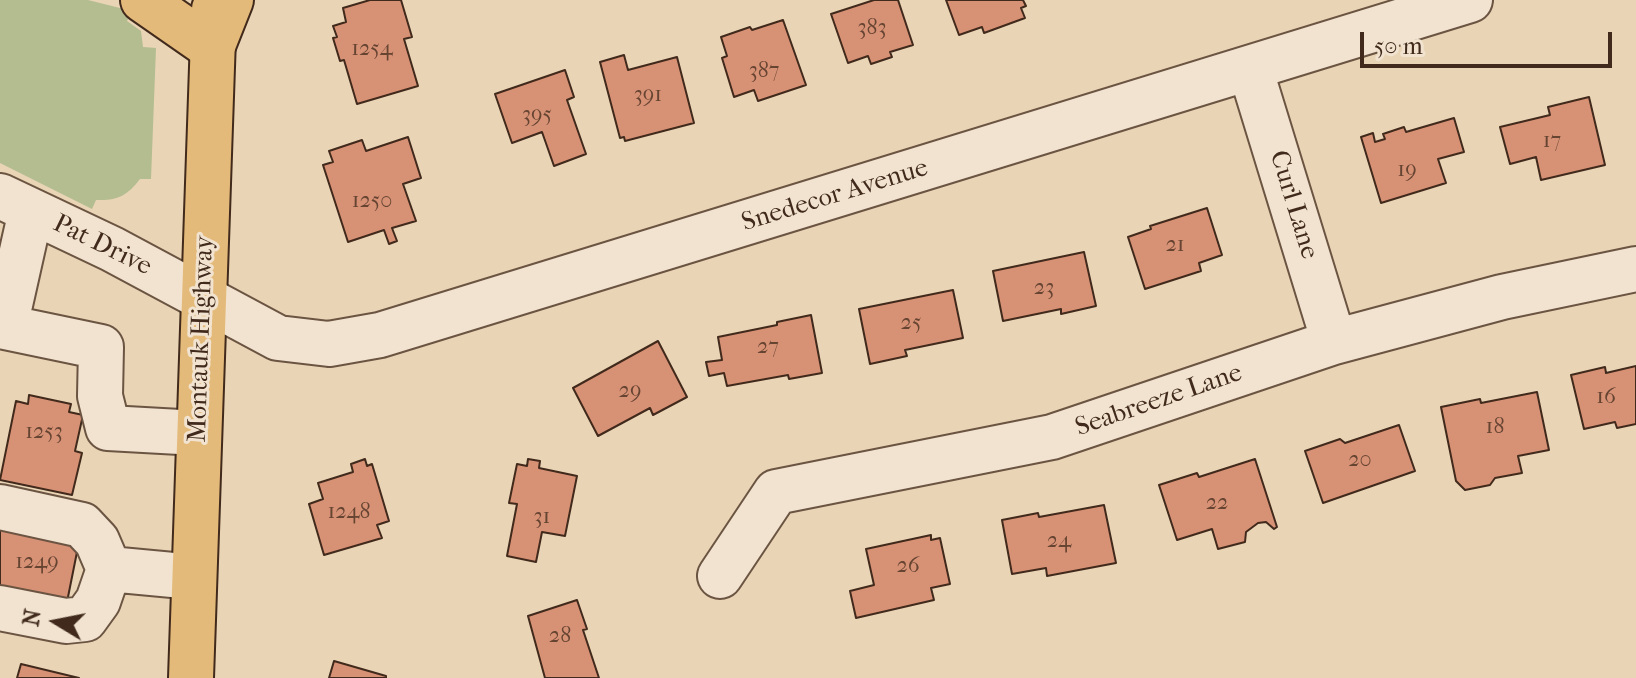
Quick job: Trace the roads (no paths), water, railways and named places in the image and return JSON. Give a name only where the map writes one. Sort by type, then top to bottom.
[{"type":"main road","points":[[143,0],[212,48],[231,0]]},
{"type":"main road","name":"Montauk Highway","points":[[191,678],[214,0]]},
{"type":"street","name":"Snedecor Avenue","points":[[203,297],[278,338],[329,344],[363,339],[1470,0]]},
{"type":"street","name":"Curl Lane","points":[[1250,68],[1334,342]]},
{"type":"street","name":"Pat Drive","points":[[15,204],[112,249],[203,297]]},
{"type":"street","points":[[15,204],[5,327],[101,347],[100,396],[108,428],[198,433]]},
{"type":"street","name":"Seabreeze Lane","points":[[720,576],[776,492],[1052,437],[1334,342],[1502,297],[1636,269]]},
{"type":"street","points":[[0,507],[82,525],[97,541],[109,569],[98,601],[85,619],[66,621],[0,608]]},
{"type":"street","points":[[109,569],[194,577]]}]
